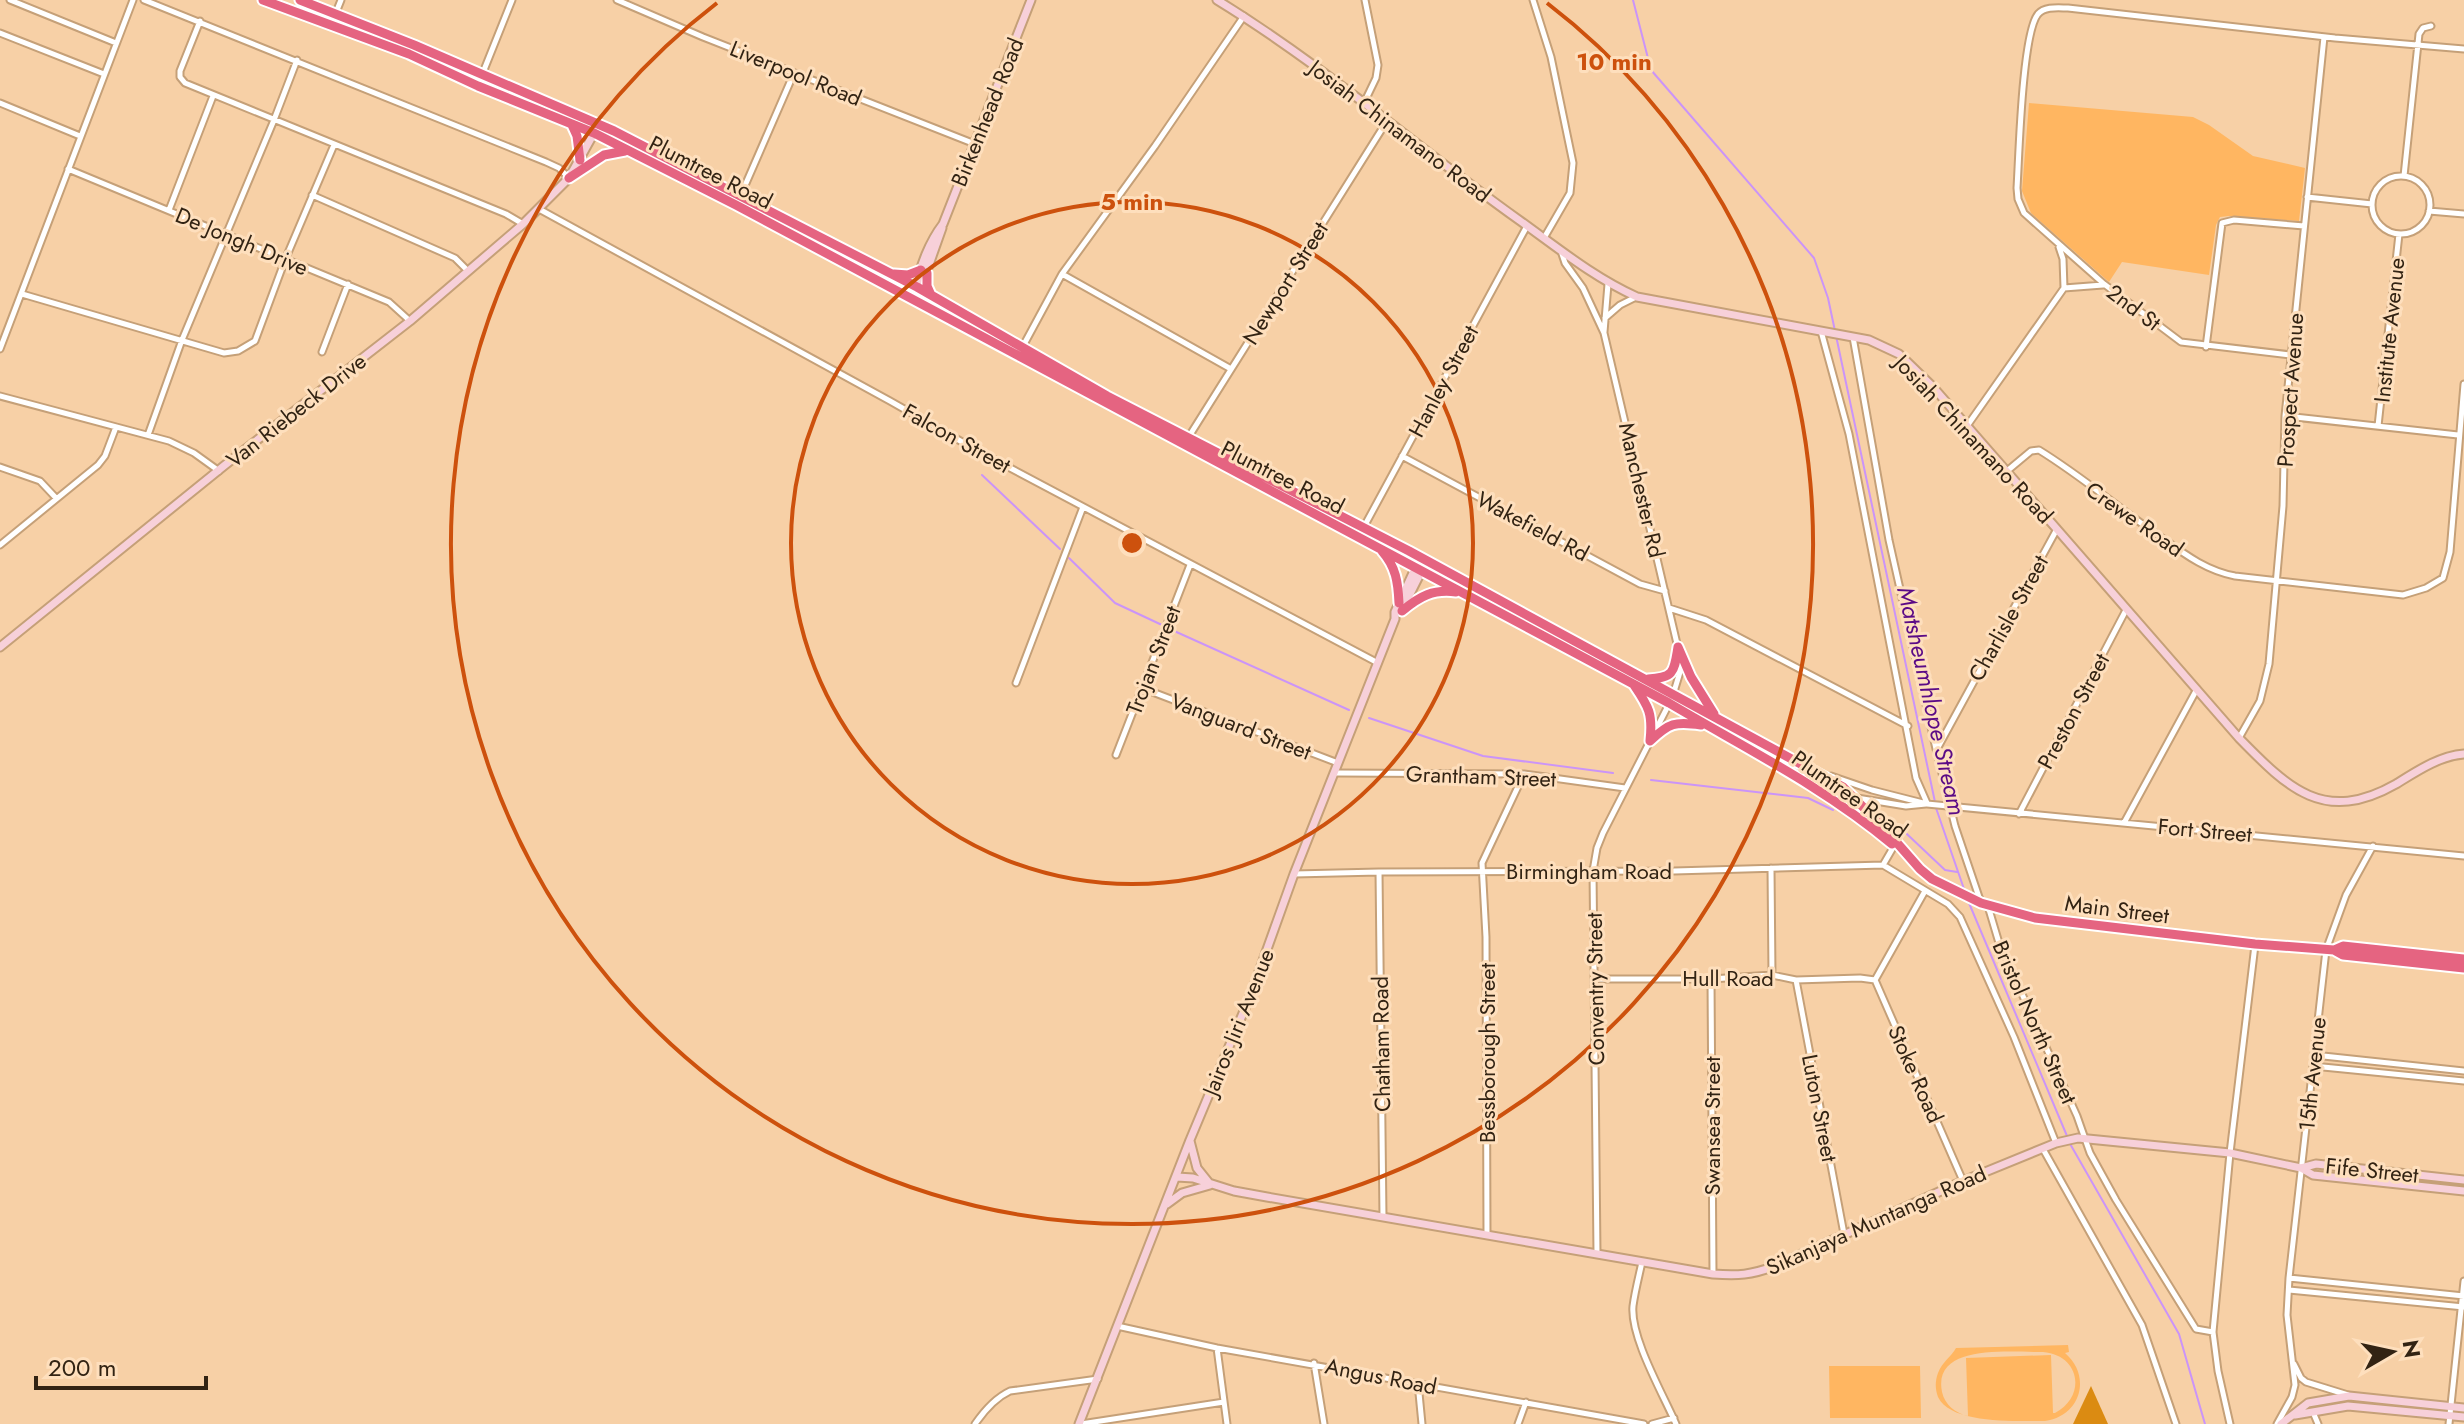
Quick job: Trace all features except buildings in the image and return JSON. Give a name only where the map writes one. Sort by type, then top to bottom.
[{"type":"highway","name":"Plumtree Road","points":[[263,0],[409,54],[594,133],[917,287],[1020,351],[1185,442],[1361,532],[1409,551],[1647,679],[1708,726],[1789,771],[1848,809],[1910,859]]},
{"type":"highway","name":"Plumtree Road","points":[[300,0],[614,131],[928,309],[1020,351]]},
{"type":"highway","points":[[579,115],[594,133],[614,131]]},
{"type":"highway","points":[[571,125],[577,136],[580,160]]},
{"type":"highway","points":[[569,178],[604,155],[629,151]]},
{"type":"highway","points":[[891,274],[908,275],[924,271],[931,295]]},
{"type":"highway","points":[[895,291],[909,291],[917,287],[928,309]]},
{"type":"highway","name":"Plumtree Road","points":[[1361,532],[1377,546],[1561,647],[1632,683],[1717,719],[1843,787],[1910,859]]},
{"type":"highway","points":[[1377,546],[1390,560],[1397,576],[1400,607],[1426,594],[1445,591],[1463,593]]},
{"type":"highway","points":[[1409,551],[1418,562],[1419,569],[1438,567]]},
{"type":"highway","points":[[1647,679],[1671,675],[1678,647]]},
{"type":"highway","points":[[1678,647],[1698,691],[1717,719]]},
{"type":"highway","points":[[1632,683],[1650,709],[1650,741]]},
{"type":"highway","points":[[1650,741],[1665,727],[1677,723],[1708,726]]},
{"type":"highway","name":"Main Street","points":[[1910,859],[1932,879],[1958,892],[1980,902],[2035,918],[2330,950]]},
{"type":"highway","points":[[2330,950],[2343,946],[2464,959]]},
{"type":"highway","points":[[2330,950],[2343,955],[2464,968]]},
{"type":"street","points":[[10,0],[116,43]]},
{"type":"street","points":[[0,349],[133,0]]},
{"type":"street","points":[[144,0],[546,162],[559,168],[569,178]]},
{"type":"street","points":[[330,26],[341,0]]},
{"type":"street","points":[[478,86],[512,0]]},
{"type":"street","name":"Liverpool Road","points":[[617,0],[975,144]]},
{"type":"street","name":"Birkenhead Road","points":[[917,287],[941,235],[1031,0]]},
{"type":"street","name":"Josiah Chinamano Road","points":[[1217,0],[1364,103],[1463,180],[1608,284],[1637,297],[1852,336],[1878,343],[1899,354],[1933,387],[2239,738],[2293,788],[2309,797],[2325,800],[2340,801],[2376,794],[2438,760],[2464,754]]},
{"type":"street","points":[[1364,103],[1376,78],[1378,65],[1365,0]]},
{"type":"street","points":[[1533,0],[1562,98],[1573,163],[1570,193],[1544,238]]},
{"type":"street","name":"2nd St","points":[[2291,355],[2181,342],[2104,284],[2024,213],[2017,188],[2022,102],[2030,36],[2036,18],[2043,10],[2068,8],[2324,37]]},
{"type":"street","points":[[1020,351],[1062,274],[1244,16]]},
{"type":"street","points":[[200,21],[179,74],[185,83],[506,214],[523,224]]},
{"type":"street","points":[[2404,176],[2419,34],[2423,28],[2431,26]]},
{"type":"street","points":[[0,33],[104,74]]},
{"type":"street","points":[[2324,37],[2464,49]]},
{"type":"street","name":"Prospect Avenue","points":[[2239,738],[2254,715],[2265,687],[2283,506],[2285,416],[2324,37]]},
{"type":"street","points":[[148,435],[182,340],[297,60]]},
{"type":"street","points":[[738,200],[794,73]]},
{"type":"street","points":[[169,210],[213,96]]},
{"type":"street","points":[[0,103],[80,136]]},
{"type":"street","name":"Newport Street","points":[[1185,442],[1387,121]]},
{"type":"street","name":"Van Riebeck Drive","points":[[0,647],[410,321],[523,224],[569,178],[594,133]]},
{"type":"street","points":[[22,294],[224,353],[248,347],[255,341],[285,260],[334,145]]},
{"type":"street","name":"De Jongh Drive","points":[[68,169],[389,302],[410,321]]},
{"type":"street","points":[[2404,176],[2413,178],[2427,192],[2429,211],[2427,219],[2415,230],[2399,234],[2388,231],[2380,224],[2372,204],[2379,186],[2386,180],[2404,176]]},
{"type":"street","points":[[312,195],[455,258],[468,271]]},
{"type":"street","points":[[2307,197],[2372,204]]},
{"type":"street","name":"Falcon Street","points":[[539,209],[1190,565],[1378,663]]},
{"type":"street","points":[[2429,211],[2464,214]]},
{"type":"street","points":[[2206,347],[2222,223],[2234,220],[2304,226]]},
{"type":"street","name":"Hanley Street","points":[[1361,532],[1527,226]]},
{"type":"street","name":"Institute Avenue","points":[[2378,426],[2399,234]]},
{"type":"street","points":[[1967,427],[2064,288],[2063,259],[2057,244]]},
{"type":"street","points":[[1562,253],[1604,333]]},
{"type":"street","points":[[1062,274],[1231,369]]},
{"type":"street","points":[[322,352],[348,284]]},
{"type":"street","points":[[1604,333],[1608,284]]},
{"type":"street","points":[[2064,288],[2104,284]]},
{"type":"street","points":[[1605,319],[1620,305],[1637,297]]},
{"type":"street","points":[[1823,331],[1849,434],[1916,778],[1928,804]]},
{"type":"street","name":"Manchester Rd","points":[[1604,333],[1678,647],[1680,672],[1671,699]]},
{"type":"street","name":"Bristol North Street","points":[[1852,336],[1889,540],[1948,806],[1980,902],[2077,1116],[2081,1138],[2196,1329],[2213,1332]]},
{"type":"street","points":[[2276,581],[2403,595],[2426,588],[2443,578],[2450,552],[2464,384]]},
{"type":"street","points":[[0,396],[148,435],[194,453],[219,471]]},
{"type":"street","points":[[2285,416],[2458,435]]},
{"type":"street","points":[[0,545],[102,460],[116,427]]},
{"type":"street","name":"Crewe Road","points":[[2006,471],[2031,451],[2039,450],[2203,566],[2235,576],[2276,581]]},
{"type":"street","name":"Wakefield Rd","points":[[1402,456],[1640,584],[1665,591]]},
{"type":"street","points":[[0,467],[40,481],[56,498]]},
{"type":"street","points":[[1016,683],[1083,507]]},
{"type":"street","name":"Charlisle Street","points":[[1936,749],[2057,528]]},
{"type":"street","name":"Trojan Street","points":[[1116,755],[1190,565]]},
{"type":"street","points":[[1400,607],[1413,573],[1419,569]]},
{"type":"street","name":"Jairos Jiri Avenue","points":[[1080,1424],[1190,1140],[1251,994],[1294,874],[1400,607]]},
{"type":"street","points":[[1669,608],[1706,620],[1908,726]]},
{"type":"street","name":"Preston Street","points":[[2019,814],[2127,609]]},
{"type":"street","name":"Vanguard Street","points":[[1142,688],[1339,763]]},
{"type":"street","points":[[2124,823],[2197,688]]},
{"type":"street","name":"Conventry Street","points":[[1597,1254],[1593,871],[1597,848],[1671,699]]},
{"type":"street","points":[[1812,769],[1856,785],[1928,804]]},
{"type":"street","points":[[1789,771],[1855,798],[1906,806],[1928,804]]},
{"type":"street","name":"Grantham Street","points":[[1336,773],[1524,774],[1625,788]]},
{"type":"street","points":[[1482,872],[1486,853],[1524,774]]},
{"type":"street","name":"Fort Street","points":[[1928,804],[2464,856]]},
{"type":"street","points":[[1894,846],[1883,865],[1948,904],[1964,923],[2059,1142]]},
{"type":"street","name":"15th Avenue","points":[[2279,1424],[2295,1385],[2287,1315],[2289,1278],[2314,1055],[2330,950],[2346,895],[2373,846]]},
{"type":"street","name":"Birmingham Road","points":[[1294,874],[1883,865]]},
{"type":"street","points":[[1771,868],[1772,975]]},
{"type":"street","name":"Chatham Road","points":[[1379,872],[1383,1217]]},
{"type":"street","name":"Bessborough Street","points":[[1482,872],[1486,937],[1487,1235]]},
{"type":"street","points":[[1875,980],[1925,891]]},
{"type":"street","points":[[2230,1424],[2213,1332],[2255,944]]},
{"type":"street","name":"Hull Road","points":[[1595,979],[1711,979],[1772,975],[1796,980],[1875,980]]},
{"type":"street","name":"Swansea Street","points":[[1711,979],[1713,1274]]},
{"type":"street","name":"Luton Street","points":[[1796,980],[1844,1235]]},
{"type":"street","name":"Stoke Road","points":[[1875,980],[1963,1181]]},
{"type":"street","points":[[2314,1055],[2464,1071]]},
{"type":"street","points":[[2313,1066],[2464,1081]]},
{"type":"street","name":"Sikanjaya Muntanga Road","points":[[1177,1177],[1193,1178],[1267,1197],[1642,1262],[1713,1274],[1748,1275],[2059,1142],[2081,1138],[2230,1153],[2301,1168]]},
{"type":"street","points":[[1165,1205],[1182,1193],[1211,1185],[1197,1168],[1190,1140]]},
{"type":"street","points":[[2043,1149],[2138,1316],[2176,1424]]},
{"type":"street","name":"Fife Street","points":[[2301,1168],[2316,1164],[2464,1180]]},
{"type":"street","name":"Fife Street","points":[[2301,1168],[2313,1175],[2464,1191]]},
{"type":"street","points":[[1642,1262],[1633,1319],[1675,1421],[1652,1424]]},
{"type":"street","points":[[2289,1278],[2463,1296]]},
{"type":"street","points":[[2449,1420],[2464,1281]]},
{"type":"street","points":[[2289,1290],[2463,1307]]},
{"type":"street","name":"Angus Road","points":[[1117,1326],[1217,1348],[1644,1424]]},
{"type":"street","points":[[1217,1348],[1227,1424]]},
{"type":"street","points":[[2292,1360],[2306,1382],[2349,1396],[2464,1408]]},
{"type":"street","points":[[1314,1363],[1324,1424]]},
{"type":"street","points":[[975,1424],[986,1410],[1007,1393],[1098,1379]]},
{"type":"street","points":[[1418,1383],[1422,1424]]},
{"type":"street","points":[[2279,1424],[2308,1403],[2349,1396]]},
{"type":"street","points":[[1080,1424],[1126,1421],[1224,1402]]},
{"type":"street","points":[[1518,1424],[1526,1402]]},
{"type":"street","points":[[2289,1416],[2348,1406],[2449,1420],[2464,1417]]},
{"type":"street","points":[[2312,1411],[2318,1424]]},
{"type":"shaded area","points":[[2029,103],[2193,117],[2253,156],[2305,168],[2299,221],[2220,217],[2216,225],[2209,275],[2122,262],[2109,282],[2031,213],[2022,191]]},
{"type":"shaded area","points":[[2068,1345],[2069,1352],[2065,1353],[2078,1373],[2079,1394],[2067,1412],[2045,1421],[2001,1421],[1968,1416],[1966,1358],[2051,1355],[2053,1413],[2065,1406],[2075,1387],[2071,1368],[2065,1360],[2055,1355],[2043,1352],[1978,1354],[1962,1358],[1949,1365],[1942,1376],[1942,1392],[1946,1401],[1962,1414],[1956,1412],[1945,1406],[1938,1397],[1936,1385],[1940,1369],[1956,1348]]},
{"type":"shaded area","points":[[1829,1366],[1920,1366],[1921,1418],[1830,1418]]},
{"type":"shaded area","points":[[2091,1386],[2108,1424],[2073,1424]]},
{"type":"waterway","name":"Matsheumhlope Stream","points":[[1633,0],[1651,70],[1814,258],[1828,298],[1935,802]]},
{"type":"waterway","points":[[982,475],[1060,549]]},
{"type":"waterway","points":[[1069,558],[1115,603],[1162,625]]},
{"type":"waterway","points":[[1172,630],[1349,710]]},
{"type":"waterway","points":[[1369,718],[1483,756],[1613,773]]},
{"type":"waterway","points":[[1651,780],[1808,798],[1833,810]]},
{"type":"waterway","name":"Matsheumhlope Stream","points":[[1936,808],[1964,889]]},
{"type":"waterway","points":[[1891,819],[1945,870],[1957,872]]},
{"type":"waterway","name":"Matsheumhlope Stream","points":[[1969,903],[2067,1136]]},
{"type":"waterway","name":"Matsheumhlope Stream","points":[[2069,1142],[2179,1334],[2205,1424]]}]
